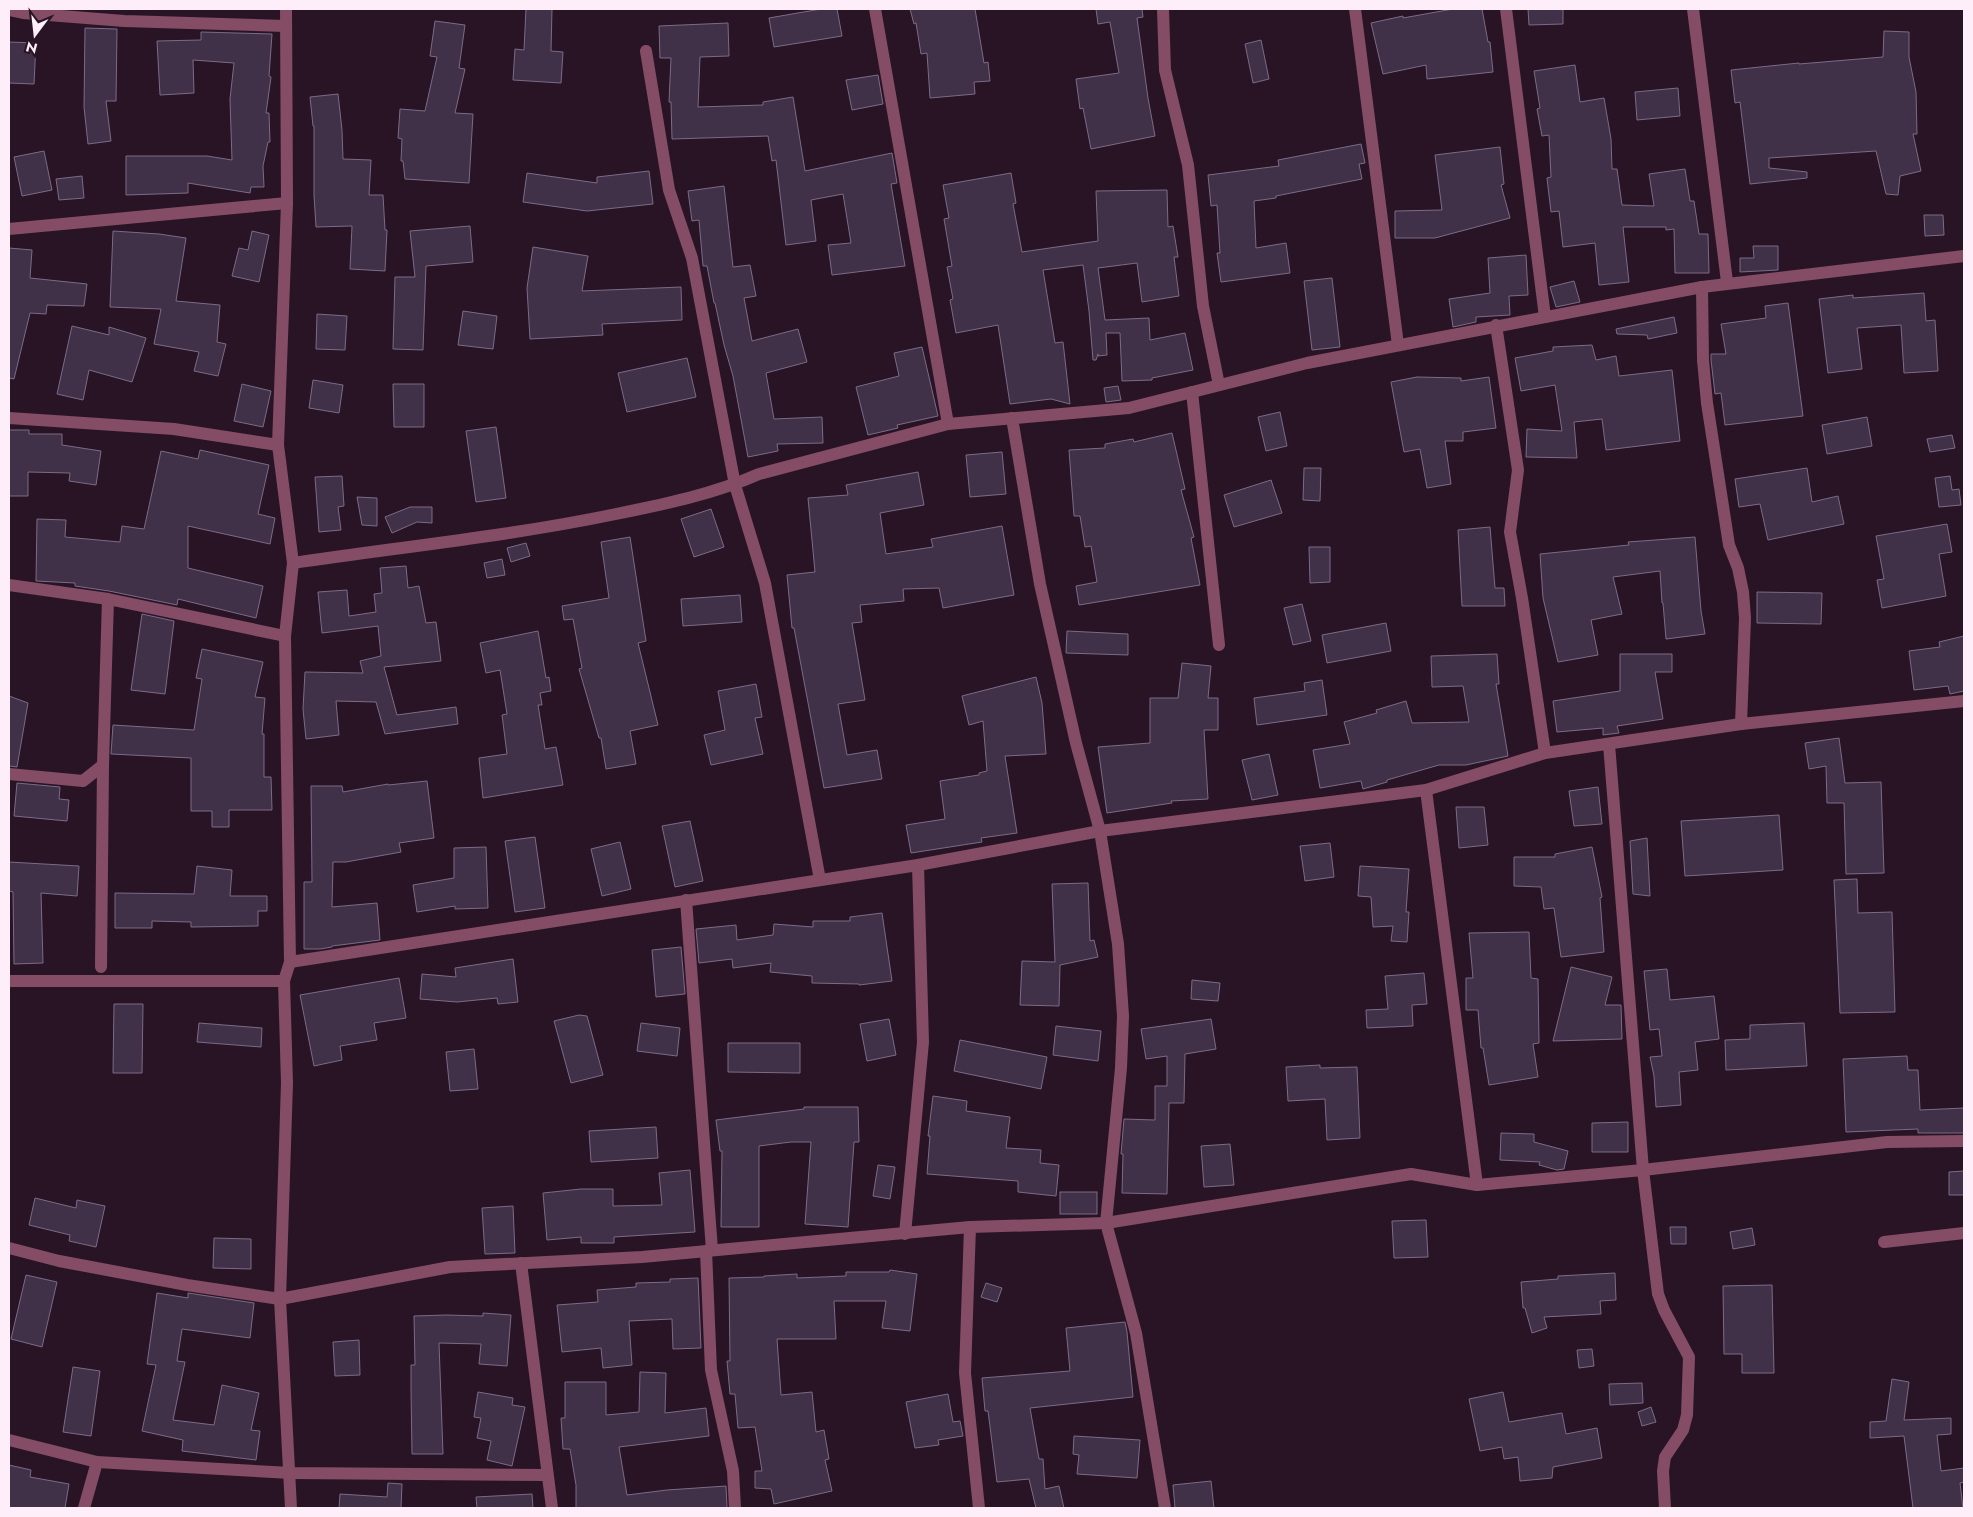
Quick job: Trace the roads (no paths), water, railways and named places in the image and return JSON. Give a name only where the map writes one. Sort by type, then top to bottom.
[{"type":"street","points":[[286,9],[287,203],[278,445],[293,563],[285,636],[290,962],[284,981],[287,1083],[280,1299],[291,1473],[291,1508]]},
{"type":"street","points":[[875,9],[948,424]]},
{"type":"street","points":[[1163,9],[1164,70],[1188,165],[1203,306],[1219,385]]},
{"type":"street","points":[[1355,9],[1398,345]]},
{"type":"street","points":[[1506,9],[1545,316]]},
{"type":"street","points":[[1693,9],[1726,282]]},
{"type":"street","points":[[9,10],[23,13],[124,21],[285,26]]},
{"type":"street","points":[[646,51],[669,190],[692,258],[735,485],[765,583],[820,880]]},
{"type":"street","points":[[9,229],[287,203]]},
{"type":"street","points":[[293,563],[572,523],[660,505],[735,485],[759,474],[948,424],[1129,408],[1307,363],[1702,286],[1964,256]]},
{"type":"street","points":[[1702,286],[1702,360],[1707,403],[1729,545],[1738,568],[1743,592],[1745,618],[1741,724]]},
{"type":"street","points":[[1496,325],[1518,470],[1510,517],[1510,532],[1522,598],[1544,753]]},
{"type":"street","points":[[1192,392],[1219,645]]},
{"type":"street","points":[[9,418],[174,428],[278,445]]},
{"type":"street","points":[[1012,418],[1042,593],[1076,743],[1100,832],[1118,944],[1122,1016],[1120,1068],[1106,1223],[1136,1333],[1164,1508]]},
{"type":"street","points":[[9,586],[108,598],[285,636]]},
{"type":"street","points":[[101,967],[103,765],[108,598]]},
{"type":"street","points":[[290,962],[918,865],[1100,832],[1426,790],[1544,753],[1741,724],[1964,701]]},
{"type":"street","points":[[1609,744],[1643,1170],[1658,1294],[1664,1310],[1689,1357],[1687,1415],[1683,1430],[1672,1445],[1664,1464],[1665,1508]]},
{"type":"street","points":[[9,774],[83,781],[103,765]]},
{"type":"street","points":[[1426,790],[1477,1185]]},
{"type":"street","points":[[905,1234],[923,1042],[918,865]]},
{"type":"street","points":[[686,900],[709,1251],[711,1370],[733,1471],[735,1508]]},
{"type":"street","points":[[9,982],[284,981]]},
{"type":"street","points":[[9,1248],[68,1263],[187,1285],[280,1299],[450,1267],[642,1257],[970,1227],[1106,1223],[1411,1174],[1477,1185],[1643,1170],[1887,1142],[1964,1141]]},
{"type":"street","points":[[970,1227],[965,1373],[979,1508]]},
{"type":"street","points":[[1884,1242],[1964,1233]]},
{"type":"street","points":[[520,1263],[552,1508]]},
{"type":"street","points":[[9,1440],[96,1462],[291,1473],[547,1475]]},
{"type":"street","points":[[84,1508],[96,1462]]}]
